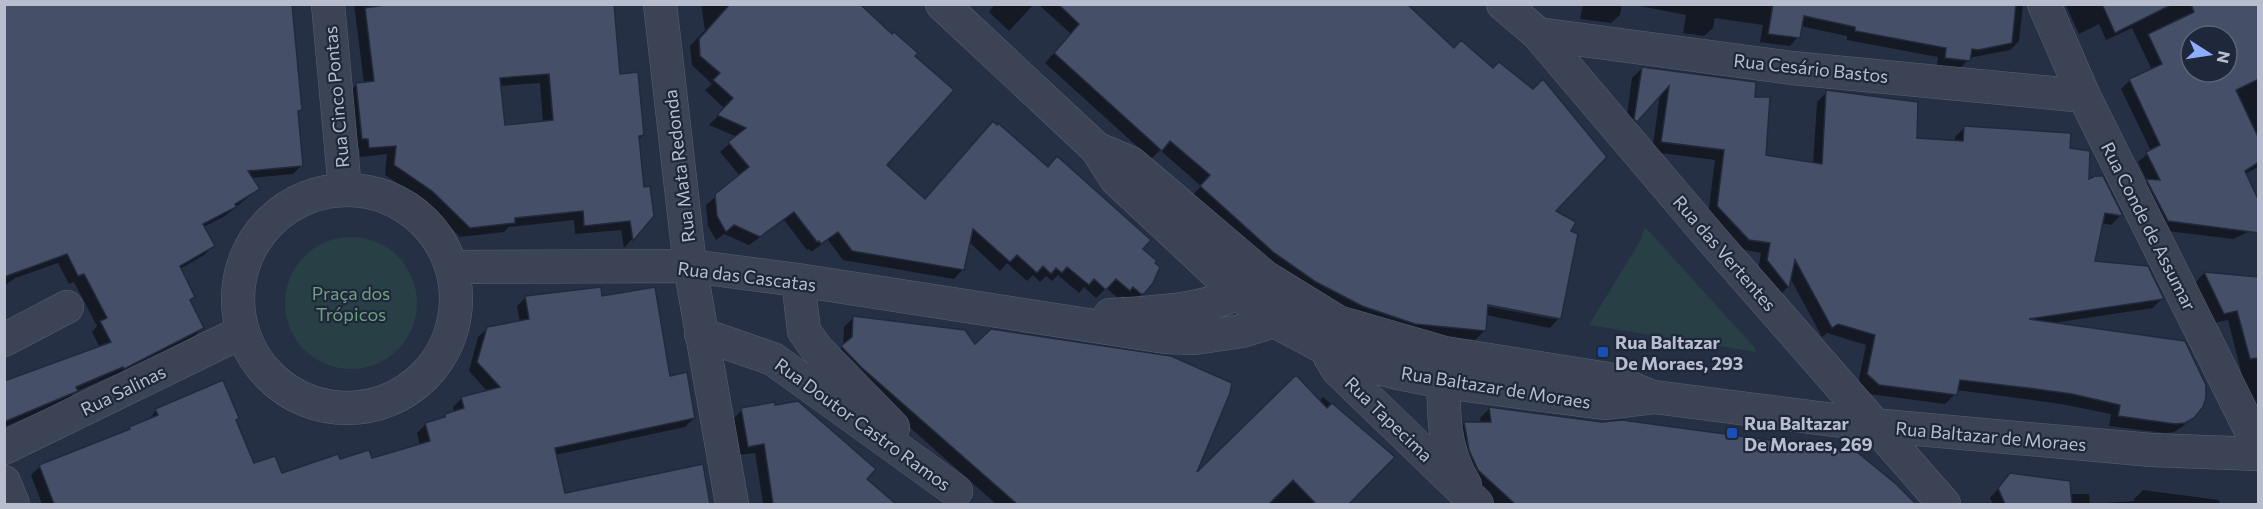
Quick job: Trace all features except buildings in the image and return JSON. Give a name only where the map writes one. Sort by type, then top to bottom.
[{"type":"street","name":"Rua Cinco Pontas","points":[[328,4],[345,190]]},
{"type":"street","name":"Rua Mata Redonda","points":[[660,4],[690,266],[732,504]]},
{"type":"street","name":"Rua Baltazar de Moraes","points":[[942,4],[1096,148],[1116,180],[1252,285],[1274,321],[1334,336]]},
{"type":"street","name":"Rua Conde de Assumar","points":[[2044,4],[2084,96],[2259,445]]},
{"type":"street","name":"Rua Cesário Bastos","points":[[1522,16],[1792,68],[2084,96]]},
{"type":"street","name":"Rua das Vertentes","points":[[1522,16],[1873,426],[1944,504]]},
{"type":"street","points":[[345,190],[382,195],[413,211],[436,236],[452,267],[456,305],[448,342],[427,374],[396,397],[360,409],[322,407],[287,392],[260,366],[242,332],[237,298],[243,264],[260,234],[284,209],[315,194],[345,190]]},
{"type":"street","name":"Rua das Cascatas","points":[[452,267],[690,266],[798,280],[1165,337],[1195,338],[1242,331],[1274,321]]},
{"type":"street","points":[[773,359],[797,345],[804,332],[798,280]]},
{"type":"street","name":"Rua das Cascatas","points":[[1040,318],[1156,312],[1187,308],[1252,285]]},
{"type":"street","name":"Rua Baltazar de Moraes","points":[[1252,285],[1296,297],[1334,336],[1398,373],[1444,367],[1604,403],[1654,397],[1873,426],[2151,450],[2259,454]]},
{"type":"street","points":[[1274,321],[1296,297]]},
{"type":"street","points":[[4,340],[68,307]]},
{"type":"street","name":"Rua Salinas","points":[[4,447],[242,332]]},
{"type":"street","name":"Rua Doutor Castro Ramos","points":[[804,332],[816,348],[964,498]]},
{"type":"street","name":"Rua Doutor Castro Ramos","points":[[701,334],[773,359],[964,498]]},
{"type":"street","name":"Rua Tapecima","points":[[1334,336],[1332,363],[1477,504],[1454,468],[1445,436],[1444,367]]},
{"type":"street","points":[[4,482],[13,504]]},
{"type":"green space","points":[[1645,227],[1755,348],[1756,352],[1589,325],[1640,241]]},
{"type":"green space","name":"Praça dos Trópicos","points":[[351,237],[376,242],[398,256],[412,278],[417,303],[412,328],[398,350],[376,364],[351,369],[326,364],[304,350],[290,328],[285,303],[290,278],[304,256],[326,242]]},
{"type":"place","name":"Rua Baltazar De Moraes, 293","points":[[1603,352]]},
{"type":"place","name":"Rua Baltazar De Moraes, 269","points":[[1732,433]]}]
